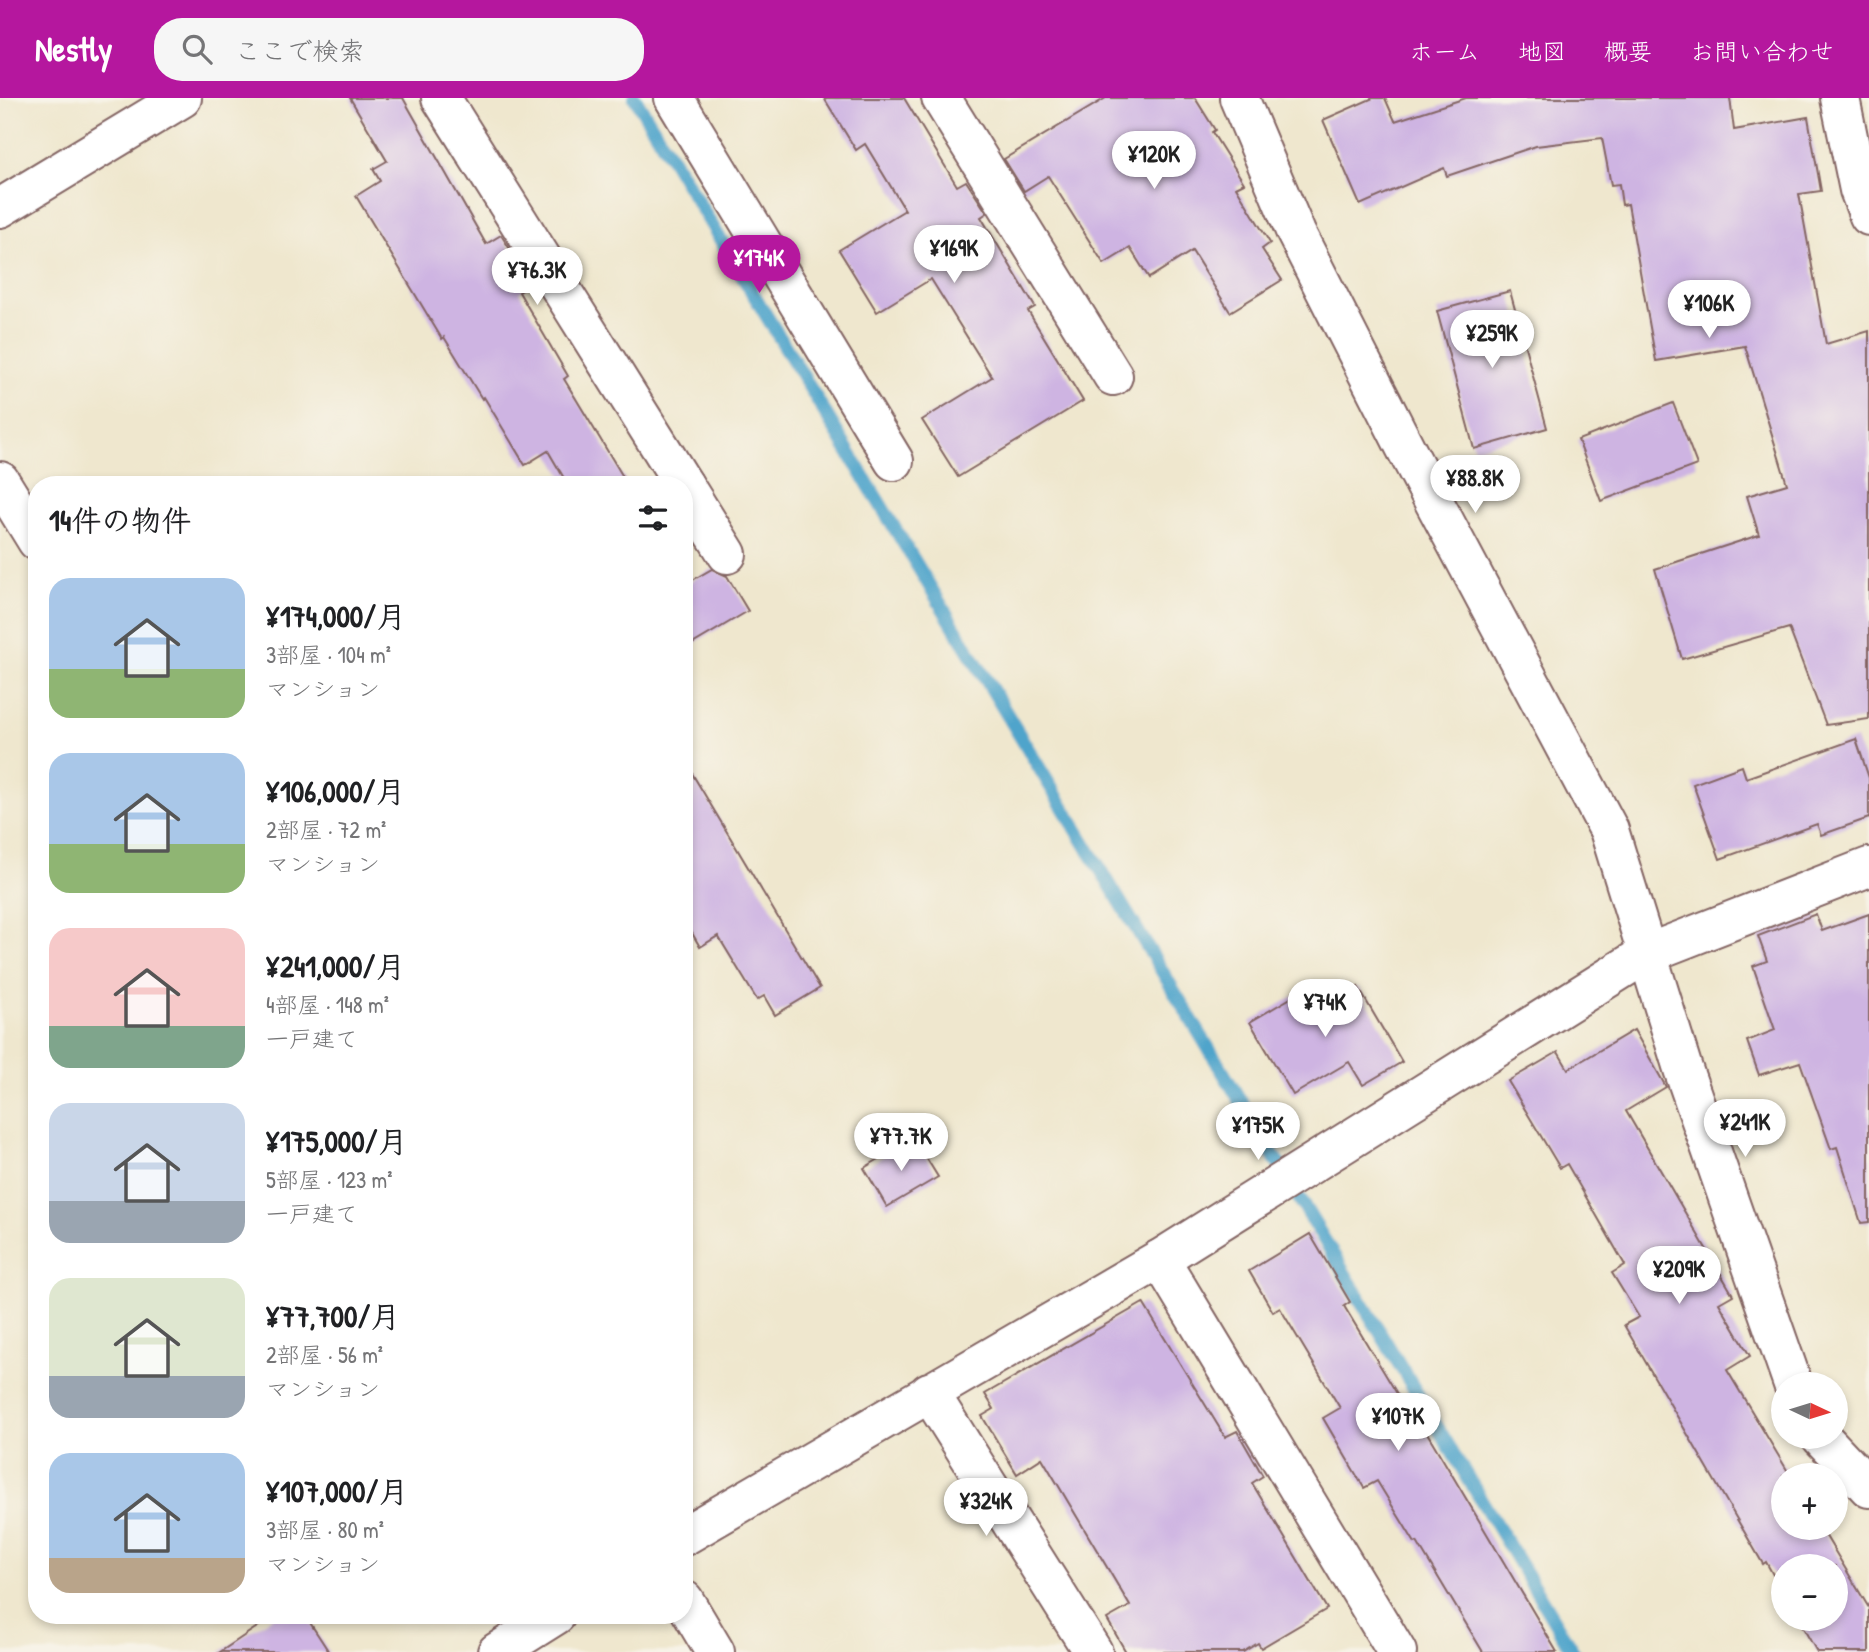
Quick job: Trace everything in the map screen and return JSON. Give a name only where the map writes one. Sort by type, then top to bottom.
[{"type":"street","points":[[0,208],[182,98]]},
{"type":"street","points":[[441,98],[678,476]]},
{"type":"street","points":[[674,98],[894,461]]},
{"type":"street","points":[[941,98],[1113,376]]},
{"type":"street","points":[[1239,98],[1296,233],[1407,451],[1609,830],[1646,954],[1789,1372]]},
{"type":"street","points":[[1840,98],[1859,190],[1869,216]]},
{"type":"street","points":[[0,481],[28,526]]},
{"type":"street","points":[[693,499],[727,554]]},
{"type":"street","points":[[693,1531],[1160,1259],[1646,954],[1869,867]]},
{"type":"street","points":[[1160,1259],[1397,1652]]},
{"type":"street","points":[[929,1392],[1093,1652]]},
{"type":"street","points":[[1832,1449],[1869,1488]]},
{"type":"street","points":[[693,1615],[715,1652]]},
{"type":"street","points":[[497,1652],[542,1624]]},
{"type":"building","points":[[350,98],[403,98],[486,244],[501,235],[532,284],[519,292],[568,376],[564,379],[623,476],[563,476],[548,451],[525,465],[484,397],[482,399],[444,337],[442,339],[356,196],[380,181],[373,169],[387,161]]},
{"type":"building","points":[[824,98],[904,98],[957,186],[966,181],[987,213],[981,217],[1035,307],[1028,311],[1083,401],[958,477],[922,420],[992,377],[931,279],[877,312],[839,250],[905,210],[865,144],[856,150]]},
{"type":"building","points":[[1106,98],[1195,98],[1215,130],[1212,132],[1244,183],[1236,187],[1270,243],[1262,249],[1282,280],[1230,312],[1192,251],[1149,278],[1130,248],[1104,264],[1048,176],[1024,191],[1004,159]]},
{"type":"building","points":[[1373,98],[1385,98],[1395,121],[1466,98],[1730,98],[1734,130],[1808,117],[1821,191],[1799,194],[1826,344],[1869,331],[1869,719],[1826,725],[1789,628],[1682,659],[1655,569],[1759,535],[1747,496],[1787,484],[1745,346],[1656,361],[1628,204],[1622,205],[1619,184],[1611,185],[1602,138],[1536,146],[1447,176],[1444,168],[1360,205],[1323,120]]},
{"type":"building","points":[[1510,291],[1547,428],[1474,449],[1437,311]]},
{"type":"building","points":[[1673,403],[1697,465],[1601,501],[1578,440]]},
{"type":"building","points":[[712,569],[727,576],[748,611],[693,644],[693,580]]},
{"type":"building","points":[[1856,739],[1869,778],[1869,818],[1821,835],[1817,824],[1720,859],[1693,784],[1742,766],[1746,778]]},
{"type":"building","points":[[693,775],[820,988],[775,1015],[764,996],[757,1000],[718,936],[700,947],[693,935]]},
{"type":"building","points":[[1816,914],[1822,931],[1869,914],[1869,1222],[1861,1223],[1837,1147],[1831,1149],[1800,1062],[1759,1075],[1747,1041],[1775,1030],[1753,966],[1767,961],[1758,936]]},
{"type":"building","points":[[1311,986],[1324,1008],[1358,987],[1402,1062],[1363,1085],[1349,1062],[1293,1095],[1250,1022]]},
{"type":"building","points":[[1634,1030],[1666,1087],[1626,1111],[1733,1295],[1719,1303],[1750,1356],[1727,1370],[1771,1443],[1771,1449],[1774,1449],[1783,1463],[1771,1463],[1771,1540],[1828,1540],[1837,1554],[1771,1554],[1771,1571],[1766,1562],[1763,1564],[1624,1325],[1639,1317],[1612,1273],[1625,1265],[1567,1164],[1560,1168],[1508,1081],[1558,1052],[1568,1069]]},
{"type":"building","points":[[914,1138],[938,1177],[887,1207],[864,1168]]},
{"type":"building","points":[[1310,1234],[1350,1302],[1344,1306],[1405,1407],[1410,1404],[1557,1652],[1483,1652],[1377,1481],[1364,1488],[1323,1418],[1340,1408],[1280,1308],[1273,1312],[1249,1271]]},
{"type":"building","points":[[1143,1303],[1225,1437],[1237,1431],[1263,1476],[1252,1483],[1327,1609],[1261,1648],[1258,1643],[1243,1652],[1126,1652],[1107,1619],[1130,1606],[1042,1458],[1017,1474],[982,1416],[994,1409],[985,1394]]},
{"type":"building","points":[[1848,1573],[1869,1608],[1869,1652],[1817,1652],[1805,1631],[1848,1631]]},
{"type":"building","points":[[262,1624],[311,1624],[329,1652],[220,1652]]},
{"type":"waterway","points":[[635,98],[1573,1652]]}]
